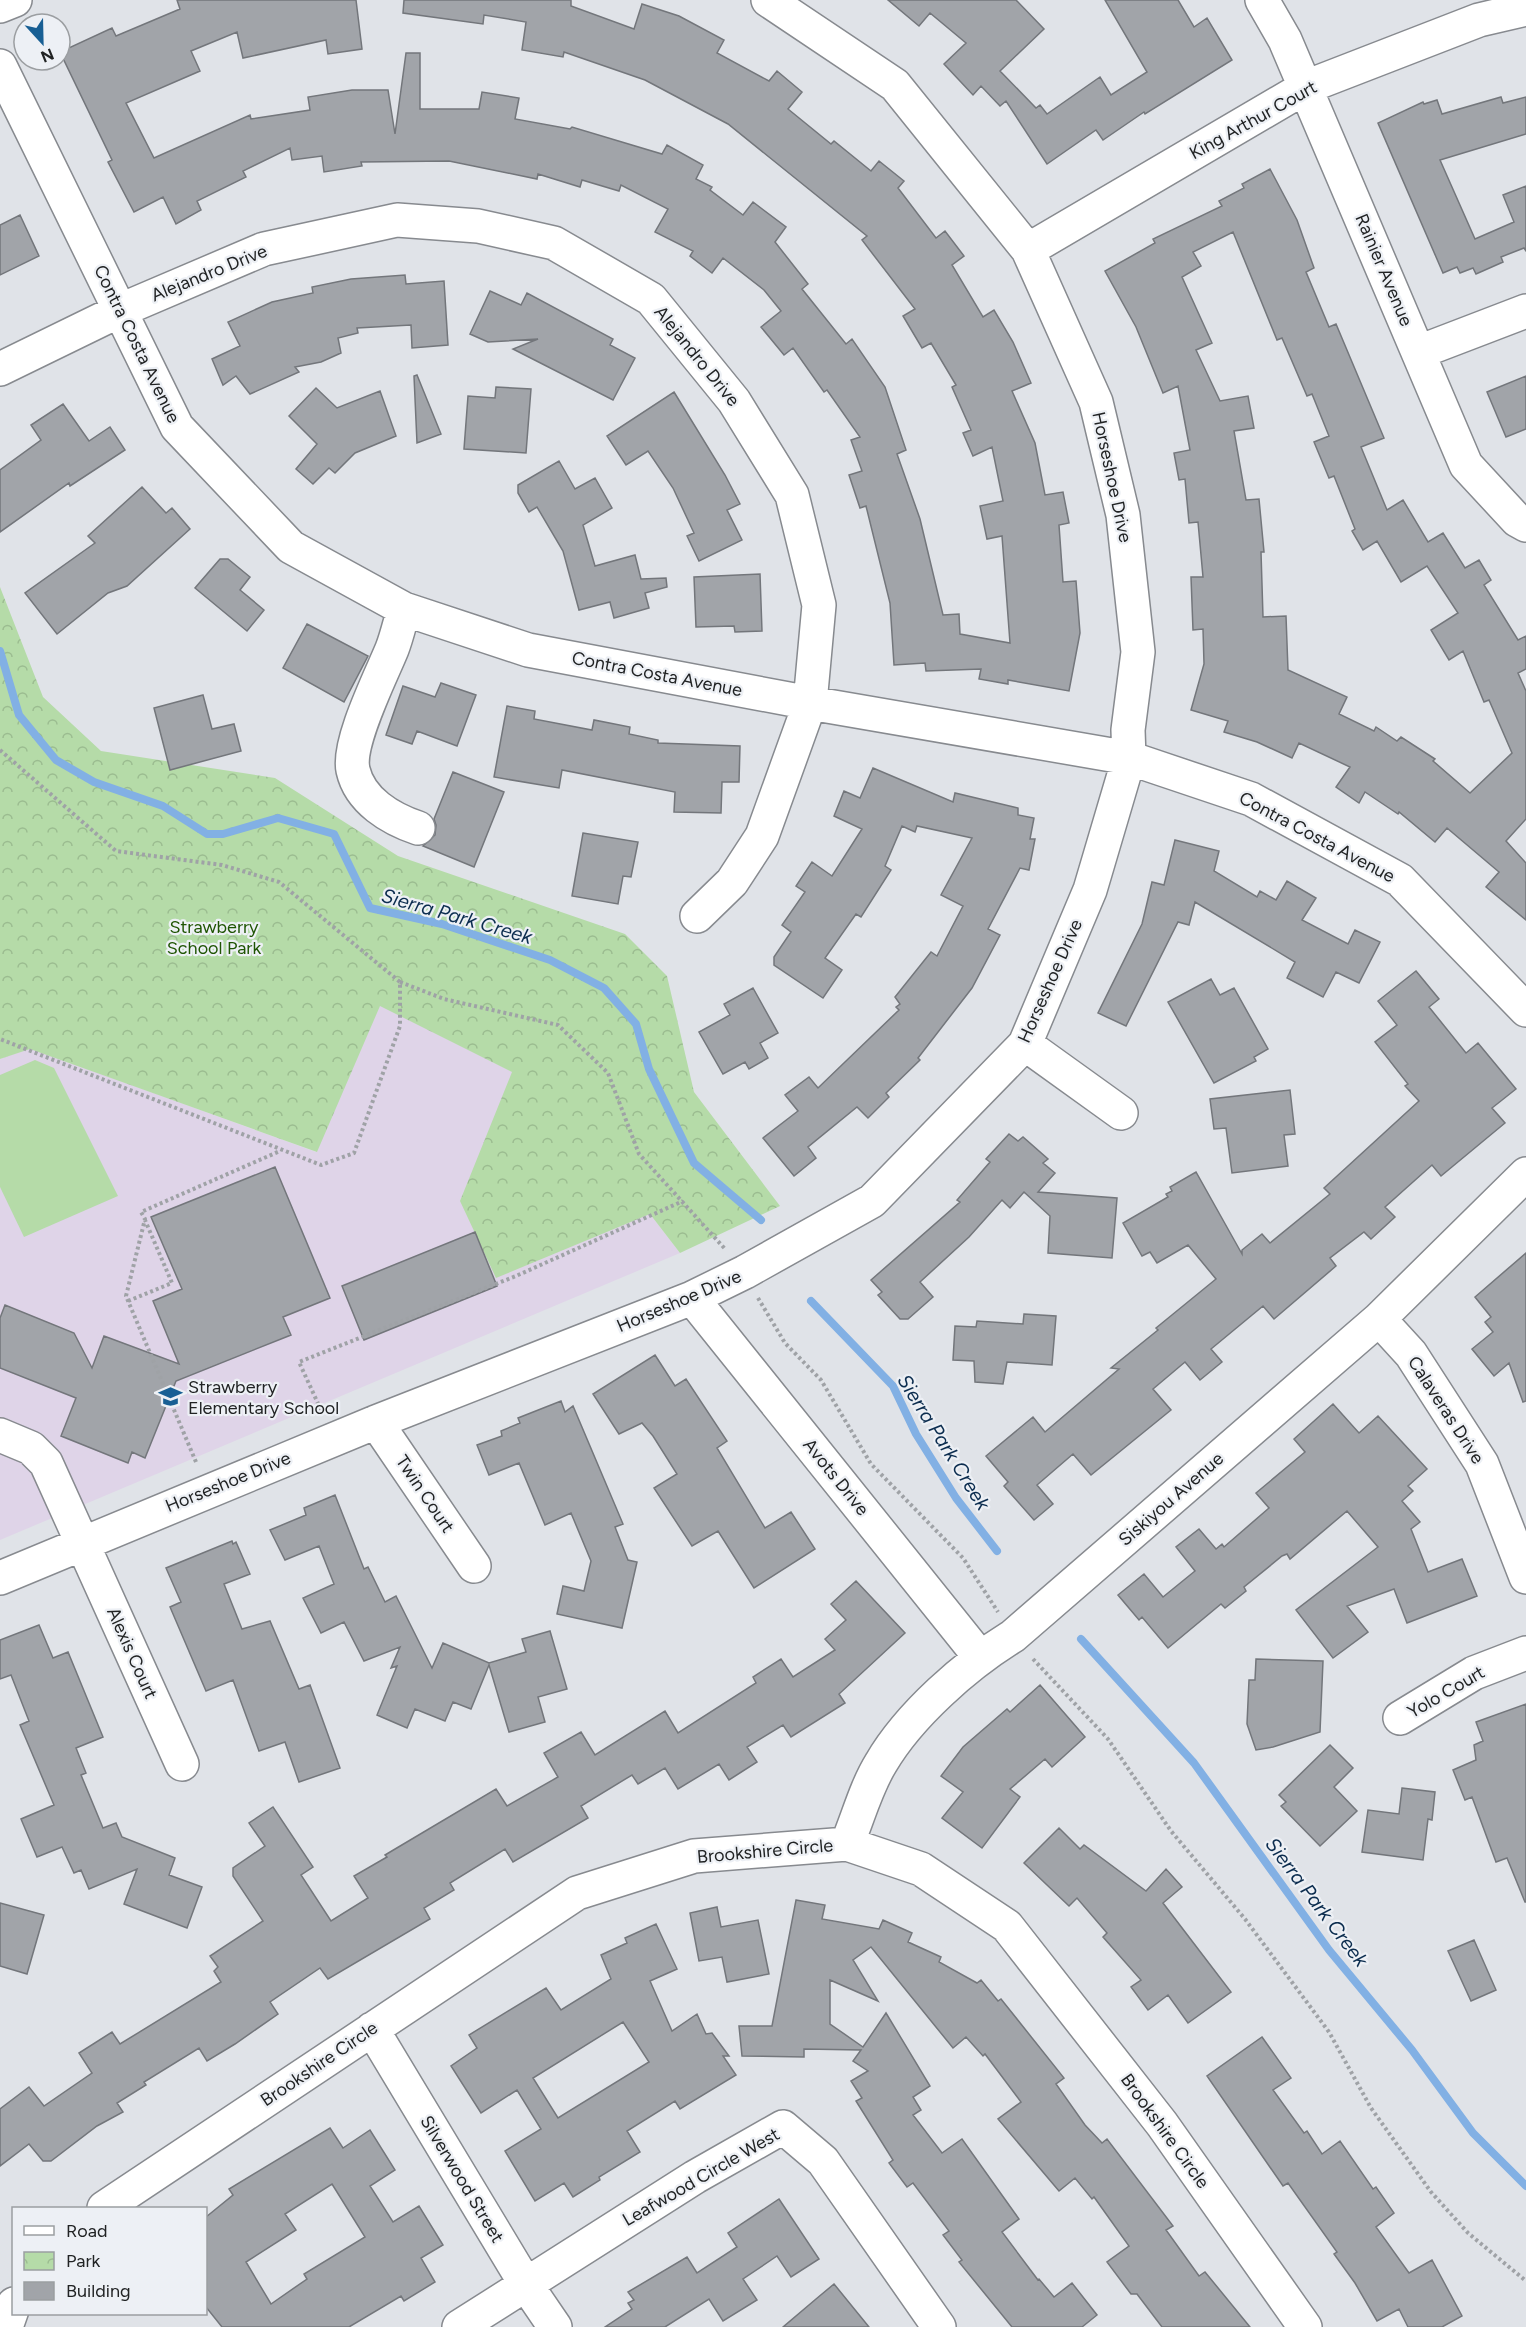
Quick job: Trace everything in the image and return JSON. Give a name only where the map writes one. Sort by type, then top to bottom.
[{"type":"street","points":[[0,6],[15,0]]},
{"type":"street","name":"Horseshoe Drive","points":[[0,1578],[82,1542],[376,1422],[692,1298],[745,1272],[872,1201],[1025,1044],[1090,890],[1129,758],[1128,730],[1138,652],[1124,515],[1096,402],[1028,250],[895,85],[768,0]]},
{"type":"street","name":"Rainier Avenue","points":[[1262,0],[1286,40],[1467,465],[1517,520],[1526,525]]},
{"type":"street","name":"King Arthur Court","points":[[1028,250],[1306,87],[1479,20],[1526,9]]},
{"type":"street","name":"Contra Costa Avenue","points":[[0,66],[177,427],[291,547],[404,609],[528,650],[810,703],[1129,758],[1251,799],[1400,880],[1526,1010]]},
{"type":"street","name":"Alejandro Drive","points":[[0,369],[121,310],[264,249],[397,220],[478,226],[554,243],[651,299],[734,400],[792,495],[819,605],[810,703],[762,836],[732,882],[697,916]]},
{"type":"street","points":[[1419,352],[1526,311]]},
{"type":"street","points":[[404,609],[393,647],[368,704],[352,768],[357,782],[379,810],[396,821],[418,828]]},
{"type":"street","points":[[1025,1044],[1121,1113]]},
{"type":"street","name":"Siskiyou Avenue","points":[[847,1844],[880,1763],[924,1708],[980,1657],[1013,1636],[1379,1319],[1526,1174]]},
{"type":"street","name":"Avots Drive","points":[[692,1298],[980,1657]]},
{"type":"street","name":"Calaveras Drive","points":[[1379,1319],[1411,1354],[1482,1464],[1526,1577]]},
{"type":"street","name":"Twin Court","points":[[376,1422],[474,1566]]},
{"type":"street","name":"Alexis Court","points":[[0,1435],[31,1448],[46,1463],[182,1764]]},
{"type":"street","name":"Yolo Court","points":[[1400,1718],[1474,1673],[1526,1653]]},
{"type":"street","name":"Brookshire Circle","points":[[105,2207],[577,1893],[694,1856],[847,1844],[921,1869],[1007,1926],[1162,2124],[1305,2327]]},
{"type":"street","name":"Silverwood Street","points":[[372,2029],[525,2283],[555,2327]]},
{"type":"street","name":"Leafwood Circle West","points":[[525,2283],[695,2176],[783,2127],[823,2161],[939,2327]]},
{"type":"street","points":[[459,2327],[525,2283]]},
{"type":"street","points":[[6,2327],[12,2310]]},
{"type":"path","points":[[0,750],[116,850],[222,865],[279,882],[400,982],[444,999],[558,1025],[608,1073],[639,1154],[745,1272],[785,1343],[821,1380],[871,1464],[963,1558],[1013,1636],[1108,1739],[1171,1831],[1245,1919],[1329,2032],[1371,2108],[1431,2192],[1468,2233],[1526,2281]]},
{"type":"path","points":[[0,1040],[321,1165],[354,1153],[400,1026],[400,982]]},
{"type":"path","points":[[128,1301],[172,1283],[141,1212],[281,1151]]},
{"type":"path","points":[[321,1410],[299,1362],[516,1275],[683,1201]]},
{"type":"path","points":[[145,1220],[126,1296],[196,1462]]},
{"type":"shaded area","name":"Strawberry Elementary School","points":[[380,1005],[560,1096],[680,1253],[0,1540],[0,1059],[30,1048],[316,1152]]},
{"type":"green space","name":"Strawberry School Park","points":[[0,587],[43,697],[101,751],[275,778],[398,856],[625,934],[667,976],[694,1092],[780,1206],[680,1253],[650,1214],[496,1278],[460,1201],[512,1072],[380,1006],[317,1152],[30,1049],[0,1059]]},
{"type":"green space","points":[[35,1060],[54,1068],[118,1196],[24,1237],[0,1187],[0,1075]]},
{"type":"building","points":[[177,0],[356,0],[362,49],[328,54],[326,40],[243,58],[237,32],[191,51],[200,71],[126,103],[154,158],[250,115],[251,119],[310,110],[308,97],[352,90],[388,90],[395,134],[406,53],[420,53],[420,109],[479,109],[482,92],[519,98],[515,119],[570,129],[572,127],[662,154],[667,145],[703,165],[696,179],[712,187],[710,190],[743,215],[753,202],[786,227],[775,242],[808,284],[802,289],[846,344],[852,339],[885,387],[906,450],[897,454],[920,519],[943,615],[959,614],[960,634],[1010,643],[1002,536],[987,539],[980,506],[1003,501],[992,447],[973,456],[963,433],[971,430],[952,387],[956,385],[931,343],[922,348],[903,316],[915,309],[862,240],[867,236],[728,124],[645,80],[564,52],[563,57],[522,50],[526,22],[484,15],[483,24],[403,13],[404,0],[571,0],[571,6],[634,29],[642,4],[679,16],[724,40],[717,53],[769,81],[777,71],[802,92],[788,109],[831,144],[834,141],[871,171],[879,161],[904,181],[898,188],[936,238],[945,231],[964,256],[952,265],[983,317],[994,310],[1013,342],[1031,383],[1012,391],[1035,443],[1045,495],[1063,492],[1069,523],[1059,525],[1063,582],[1076,581],[1080,633],[1069,691],[1008,680],[1008,684],[979,679],[981,669],[926,671],[925,663],[894,665],[890,603],[866,506],[860,508],[849,475],[862,471],[851,440],[860,437],[827,390],[824,392],[793,348],[784,355],[761,327],[781,311],[764,290],[723,258],[712,273],[690,256],[693,251],[655,232],[668,209],[621,185],[619,191],[582,180],[580,187],[538,174],[537,179],[449,161],[361,162],[362,166],[324,172],[322,156],[292,160],[290,148],[243,171],[246,177],[197,201],[201,210],[176,224],[163,197],[134,212],[108,162],[112,160],[70,72],[72,72],[72,46],[112,28],[116,36],[180,9]]},
{"type":"building","points":[[888,0],[1016,0],[1044,29],[1000,71],[1036,108],[1040,105],[1047,114],[1100,77],[1111,95],[1147,72],[1105,0],[1178,0],[1194,27],[1207,18],[1232,60],[1145,114],[1144,112],[1103,140],[1096,130],[1047,164],[1006,101],[1000,106],[981,86],[973,95],[944,64],[966,43],[930,13],[919,26]]},
{"type":"building","points":[[1501,97],[1503,103],[1526,97],[1526,134],[1440,160],[1475,239],[1514,222],[1503,195],[1526,186],[1526,251],[1524,248],[1501,257],[1503,262],[1476,274],[1473,268],[1460,273],[1457,267],[1443,273],[1378,123],[1423,102],[1424,104],[1437,100],[1442,114]]},
{"type":"building","points":[[1270,169],[1297,220],[1314,268],[1306,272],[1329,327],[1336,324],[1384,438],[1361,447],[1387,510],[1403,500],[1428,542],[1443,533],[1465,568],[1479,560],[1491,580],[1484,585],[1518,640],[1526,636],[1526,669],[1518,673],[1526,691],[1526,819],[1506,841],[1526,863],[1526,920],[1486,887],[1499,872],[1447,828],[1435,842],[1399,812],[1398,814],[1365,792],[1359,803],[1336,787],[1350,767],[1299,743],[1292,758],[1257,742],[1224,732],[1228,721],[1191,710],[1204,664],[1203,629],[1193,630],[1191,577],[1203,577],[1198,522],[1189,523],[1185,479],[1179,480],[1174,453],[1190,450],[1178,386],[1163,393],[1136,327],[1105,271],[1155,243],[1153,239],[1222,206],[1219,201],[1244,188],[1242,184]],"holes":[[[1233,232],[1277,340],[1282,338],[1307,396],[1312,394],[1329,436],[1314,442],[1329,478],[1334,476],[1355,529],[1352,531],[1363,550],[1377,541],[1401,582],[1427,566],[1458,613],[1431,630],[1449,660],[1463,651],[1484,702],[1489,700],[1512,753],[1470,793],[1433,761],[1435,759],[1401,737],[1397,741],[1376,727],[1374,731],[1339,714],[1347,697],[1288,670],[1286,616],[1263,617],[1261,552],[1264,552],[1259,499],[1246,500],[1234,431],[1254,428],[1248,396],[1220,401],[1196,350],[1212,343],[1182,277],[1201,266],[1193,252]]]},
{"type":"building","points":[[20,215],[39,256],[0,275],[0,225]]},
{"type":"building","points":[[405,275],[406,284],[444,281],[448,345],[412,348],[411,325],[357,328],[358,333],[338,338],[341,353],[321,362],[295,367],[299,372],[250,394],[236,376],[223,385],[212,359],[240,346],[228,322],[272,302],[313,293],[312,287],[351,279]]},
{"type":"building","points":[[490,291],[521,305],[527,293],[613,339],[610,345],[635,358],[613,400],[513,349],[538,339],[488,342],[470,334]]},
{"type":"building","points":[[417,375],[441,434],[417,443],[414,376]]},
{"type":"building","points":[[1526,376],[1526,429],[1506,437],[1487,392]]},
{"type":"building","points":[[496,387],[531,389],[526,453],[464,449],[468,396],[495,398]]},
{"type":"building","points":[[316,388],[337,408],[380,391],[396,436],[355,453],[335,473],[329,468],[313,484],[296,469],[317,444],[289,416]]},
{"type":"building","points":[[674,392],[725,475],[740,504],[727,510],[742,540],[699,561],[687,536],[694,533],[673,488],[648,451],[626,465],[607,436]]},
{"type":"building","points":[[63,404],[89,441],[110,427],[125,450],[70,486],[69,483],[0,532],[0,470],[41,440],[31,425]]},
{"type":"building","points":[[559,461],[575,489],[595,478],[612,508],[583,525],[595,566],[635,555],[641,579],[666,578],[667,587],[645,593],[649,608],[614,618],[610,602],[579,610],[563,551],[537,507],[529,512],[518,493],[518,485]]},
{"type":"building","points":[[142,487],[166,513],[172,508],[190,529],[127,586],[108,593],[57,634],[25,593],[95,543],[88,536]]},
{"type":"building","points":[[220,559],[228,559],[250,577],[240,590],[264,610],[247,631],[195,588]]},
{"type":"building","points":[[760,574],[762,631],[735,632],[734,626],[696,627],[694,577]]},
{"type":"building","points":[[307,624],[368,656],[344,702],[283,668]]},
{"type":"building","points":[[441,683],[476,695],[457,746],[417,731],[412,744],[386,735],[403,686],[435,697]]},
{"type":"building","points":[[203,695],[212,729],[234,724],[241,751],[170,770],[154,708]]},
{"type":"building","points":[[507,706],[535,711],[534,719],[592,730],[594,720],[630,727],[629,734],[658,740],[658,743],[740,746],[739,782],[722,782],[721,813],[674,812],[675,792],[562,770],[559,788],[494,777]]},
{"type":"building","points":[[873,768],[953,802],[955,793],[1018,808],[1018,815],[1034,818],[1030,839],[1035,839],[1029,870],[1020,868],[988,929],[1000,935],[972,988],[918,1058],[920,1060],[886,1093],[889,1097],[868,1118],[857,1107],[808,1147],[816,1158],[794,1176],[763,1138],[798,1111],[785,1095],[809,1077],[818,1088],[899,1010],[896,1007],[900,1004],[895,997],[931,952],[937,956],[963,906],[941,895],[972,838],[917,826],[915,832],[902,826],[885,866],[891,870],[861,917],[856,914],[825,958],[842,970],[823,998],[774,965],[774,957],[791,932],[782,925],[805,892],[796,886],[812,862],[832,876],[862,829],[834,816],[844,791],[860,798]]},
{"type":"building","points":[[453,772],[504,792],[474,867],[423,846],[435,835],[434,819]]},
{"type":"building","points":[[583,833],[638,842],[631,877],[623,876],[618,904],[572,896]]},
{"type":"building","points":[[1175,840],[1219,851],[1214,871],[1257,897],[1260,891],[1276,900],[1287,881],[1316,898],[1302,920],[1348,944],[1355,930],[1380,942],[1359,983],[1336,972],[1323,997],[1287,978],[1295,962],[1195,902],[1189,925],[1178,922],[1126,1026],[1098,1013],[1142,924],[1152,882],[1164,885]]},
{"type":"building","points":[[1416,971],[1439,999],[1429,1007],[1466,1053],[1478,1043],[1516,1089],[1492,1108],[1505,1123],[1441,1176],[1432,1165],[1385,1207],[1395,1217],[1371,1239],[1364,1232],[1330,1258],[1336,1266],[1274,1319],[1263,1306],[1211,1349],[1222,1362],[1200,1380],[1185,1362],[1153,1389],[1171,1410],[1091,1475],[1073,1454],[1037,1485],[1053,1504],[1034,1520],[1004,1486],[1008,1482],[986,1456],[1033,1417],[1045,1432],[1119,1369],[1111,1368],[1216,1279],[1188,1245],[1157,1263],[1150,1252],[1142,1256],[1123,1223],[1168,1197],[1166,1194],[1172,1191],[1170,1187],[1196,1172],[1242,1254],[1242,1250],[1262,1234],[1270,1243],[1330,1194],[1324,1188],[1419,1101],[1405,1086],[1408,1084],[1375,1042],[1397,1025],[1378,1001]]},
{"type":"building","points":[[1211,979],[1220,995],[1234,988],[1268,1049],[1254,1057],[1256,1061],[1214,1083],[1168,1002]]},
{"type":"building","points":[[753,988],[778,1033],[760,1043],[768,1058],[749,1069],[745,1062],[723,1074],[699,1032],[730,1015],[724,1004]]},
{"type":"building","points":[[1290,1090],[1295,1134],[1284,1135],[1288,1166],[1232,1173],[1226,1128],[1214,1129],[1210,1099]]},
{"type":"building","points":[[1009,1134],[1018,1141],[1023,1137],[1048,1159],[1043,1163],[1055,1173],[1038,1192],[1117,1198],[1112,1258],[1048,1253],[1050,1216],[1024,1192],[1010,1208],[1002,1200],[969,1237],[920,1282],[933,1297],[908,1319],[900,1319],[878,1295],[882,1292],[871,1280],[960,1202],[957,1200],[990,1162],[986,1159]]},
{"type":"building","points":[[275,1167],[330,1298],[283,1317],[291,1335],[176,1381],[145,1458],[132,1452],[128,1463],[61,1436],[76,1398],[0,1368],[0,1318],[5,1305],[74,1333],[92,1368],[104,1336],[179,1364],[153,1301],[182,1289],[151,1217]]},
{"type":"building","points":[[475,1232],[497,1286],[364,1340],[342,1286]]},
{"type":"building","points":[[1526,1253],[1526,1401],[1523,1402],[1509,1363],[1494,1376],[1472,1349],[1493,1332],[1485,1322],[1491,1317],[1475,1297]]},
{"type":"building","points":[[1024,1314],[1056,1316],[1052,1365],[1007,1362],[1003,1384],[975,1382],[974,1361],[953,1360],[955,1326],[976,1327],[977,1321],[1023,1324]]},
{"type":"building","points":[[655,1355],[675,1386],[686,1379],[727,1441],[717,1448],[765,1528],[791,1512],[815,1549],[754,1588],[718,1531],[692,1546],[654,1488],[677,1474],[653,1436],[642,1423],[619,1434],[593,1394]]},
{"type":"building","points":[[561,1401],[565,1412],[573,1406],[623,1524],[615,1527],[628,1560],[637,1562],[622,1628],[557,1614],[563,1586],[584,1591],[591,1561],[571,1513],[545,1525],[519,1463],[489,1475],[477,1445],[502,1436],[501,1431],[520,1423],[518,1418]]},
{"type":"building","points":[[1333,1404],[1359,1433],[1378,1416],[1427,1469],[1408,1486],[1413,1491],[1402,1501],[1420,1522],[1411,1529],[1428,1572],[1462,1559],[1477,1596],[1407,1623],[1394,1589],[1347,1606],[1368,1632],[1333,1658],[1296,1610],[1378,1547],[1347,1511],[1290,1559],[1287,1554],[1282,1556],[1244,1587],[1246,1591],[1225,1608],[1221,1604],[1168,1648],[1142,1617],[1139,1620],[1118,1595],[1144,1574],[1163,1597],[1195,1571],[1176,1547],[1199,1529],[1216,1549],[1222,1544],[1224,1547],[1269,1508],[1256,1493],[1305,1452],[1294,1439]]},
{"type":"building","points":[[335,1495],[364,1569],[368,1567],[385,1602],[396,1596],[432,1668],[443,1643],[489,1663],[526,1652],[522,1639],[550,1631],[567,1689],[538,1697],[545,1722],[509,1732],[489,1665],[471,1709],[453,1702],[445,1721],[415,1709],[407,1728],[377,1715],[397,1666],[391,1668],[400,1647],[364,1661],[344,1622],[321,1633],[303,1598],[334,1584],[319,1546],[285,1560],[270,1530],[306,1515],[304,1508]]},
{"type":"building","points":[[232,1541],[233,1544],[236,1542],[250,1574],[224,1584],[242,1629],[270,1621],[299,1689],[310,1685],[340,1768],[299,1782],[285,1742],[259,1751],[233,1680],[206,1691],[170,1607],[181,1602],[166,1568]]},
{"type":"building","points":[[856,1581],[905,1633],[839,1694],[845,1703],[791,1737],[783,1725],[747,1747],[757,1762],[729,1780],[719,1764],[678,1789],[665,1768],[638,1784],[632,1775],[581,1806],[588,1818],[513,1862],[505,1849],[450,1883],[454,1890],[424,1908],[430,1919],[328,1979],[320,1968],[270,2002],[278,2014],[235,2044],[207,2061],[199,2048],[144,2082],[146,2085],[117,2103],[123,2112],[97,2126],[51,2161],[43,2161],[29,2144],[0,2166],[0,2109],[29,2087],[44,2106],[92,2073],[79,2053],[112,2032],[120,2044],[221,1982],[214,1971],[218,1967],[210,1956],[263,1921],[233,1876],[233,1868],[265,1846],[249,1823],[273,1807],[313,1867],[301,1875],[331,1921],[368,1898],[354,1876],[387,1857],[385,1855],[496,1789],[507,1806],[558,1777],[544,1753],[581,1732],[595,1755],[665,1711],[678,1733],[756,1683],[753,1677],[781,1659],[793,1677],[835,1650],[825,1639],[846,1620],[831,1604]]},
{"type":"building","points":[[39,1625],[53,1658],[68,1652],[103,1737],[76,1748],[86,1773],[81,1775],[103,1828],[116,1823],[122,1837],[175,1858],[169,1875],[202,1887],[187,1928],[124,1904],[137,1869],[89,1889],[81,1870],[74,1873],[62,1847],[37,1857],[21,1819],[54,1805],[20,1725],[29,1721],[11,1675],[0,1679],[0,1640]]},
{"type":"building","points":[[1256,1659],[1323,1661],[1320,1732],[1256,1750],[1247,1724],[1249,1680],[1255,1680]]},
{"type":"building","points":[[1040,1685],[1085,1737],[1052,1767],[1045,1759],[1010,1789],[1020,1797],[982,1848],[942,1818],[963,1792],[941,1776],[963,1747],[1007,1709],[1010,1712]]},
{"type":"building","points":[[1526,1704],[1525,1902],[1507,1858],[1496,1862],[1472,1797],[1465,1800],[1453,1770],[1476,1760],[1474,1745],[1483,1741],[1476,1722]]},
{"type":"building","points":[[1330,1745],[1353,1768],[1334,1787],[1357,1811],[1320,1846],[1281,1806],[1286,1802],[1279,1795]]},
{"type":"building","points":[[1402,1788],[1435,1792],[1432,1820],[1428,1819],[1423,1860],[1362,1852],[1368,1810],[1399,1814]]},
{"type":"building","points":[[1059,1828],[1080,1849],[1084,1845],[1146,1891],[1166,1869],[1182,1887],[1163,1903],[1231,1992],[1188,2023],[1168,1995],[1148,2010],[1131,1987],[1141,1980],[1103,1937],[1107,1933],[1077,1898],[1069,1906],[1024,1863]]},
{"type":"building","points":[[796,1900],[825,1905],[822,1919],[879,1929],[883,1920],[912,1933],[908,1942],[941,1957],[939,1962],[977,1983],[981,1980],[998,2001],[1001,1999],[1064,2078],[1056,2084],[1085,2125],[1102,2143],[1107,2139],[1173,2226],[1166,2230],[1199,2276],[1205,2272],[1250,2327],[1162,2327],[1137,2294],[1131,2294],[1107,2262],[1129,2246],[1094,2197],[1092,2199],[1075,2178],[1059,2191],[998,2119],[1021,2102],[985,2054],[983,2056],[966,2037],[953,2048],[871,1947],[853,1960],[878,2001],[830,1980],[830,2024],[863,2047],[886,2013],[930,2086],[913,2097],[921,2110],[913,2115],[942,2153],[962,2139],[1019,2219],[1002,2232],[1038,2280],[1054,2297],[1072,2283],[1097,2315],[1082,2327],[1012,2327],[959,2262],[962,2260],[943,2235],[949,2231],[913,2183],[907,2187],[889,2163],[893,2160],[856,2101],[862,2098],[851,2081],[868,2071],[853,2061],[861,2050],[804,2049],[804,2057],[742,2056],[739,2026],[772,2026]]},
{"type":"building","points":[[0,1903],[44,1915],[27,1974],[0,1966]]},
{"type":"building","points":[[717,1907],[721,1927],[758,1920],[769,1974],[727,1982],[722,1957],[699,1961],[690,1913]]},
{"type":"building","points":[[656,1924],[677,1969],[650,1981],[672,2031],[697,2014],[706,2034],[712,2033],[729,2056],[723,2056],[736,2075],[680,2109],[675,2101],[627,2131],[640,2152],[599,2177],[600,2180],[573,2197],[564,2183],[535,2201],[505,2151],[541,2129],[517,2090],[481,2113],[451,2066],[477,2048],[469,2035],[546,1988],[561,2010],[611,1979],[601,1955],[627,1943],[625,1938]],"holes":[[[623,2022],[649,2062],[558,2118],[533,2078]]]},
{"type":"building","points":[[1474,1940],[1496,1990],[1471,2001],[1448,1951]]},
{"type":"building","points":[[1262,2037],[1291,2078],[1273,2090],[1304,2133],[1307,2131],[1322,2154],[1340,2141],[1373,2189],[1376,2187],[1394,2213],[1376,2227],[1409,2273],[1432,2260],[1462,2316],[1442,2327],[1408,2327],[1399,2309],[1377,2321],[1355,2283],[1334,2254],[1337,2252],[1288,2183],[1283,2186],[1207,2076]]},
{"type":"building","points":[[330,2128],[343,2148],[370,2130],[395,2170],[370,2186],[393,2222],[419,2206],[443,2245],[421,2258],[435,2282],[404,2301],[401,2296],[349,2327],[222,2327],[207,2308],[207,2216],[233,2195],[229,2189]],"holes":[[[332,2184],[365,2237],[304,2274],[307,2279],[271,2304],[246,2262],[296,2230],[285,2214]]]},
{"type":"building","points":[[779,2199],[819,2259],[791,2277],[777,2256],[743,2279],[757,2300],[723,2321],[709,2299],[665,2327],[605,2327],[632,2309],[628,2303],[634,2300],[628,2292],[687,2257],[697,2273],[737,2247],[728,2233]]},
{"type":"building","points":[[834,2284],[869,2327],[783,2327],[816,2299]]},
{"type":"waterway","name":"Sierra Park Creek","points":[[0,651],[19,715],[56,760],[94,782],[163,806],[207,834],[223,834],[278,818],[334,834],[370,908],[442,924],[550,960],[604,988],[636,1024],[649,1069],[694,1163],[761,1220]]},
{"type":"waterway","name":"Sierra Park Creek","points":[[811,1301],[893,1386],[916,1434],[956,1498],[997,1551]]},
{"type":"waterway","name":"Sierra Park Creek","points":[[1081,1639],[1194,1763],[1329,1950],[1412,2050],[1473,2133],[1526,2186]]},
{"type":"place","name":"Strawberry Elementary School","points":[[170,1397]]}]
